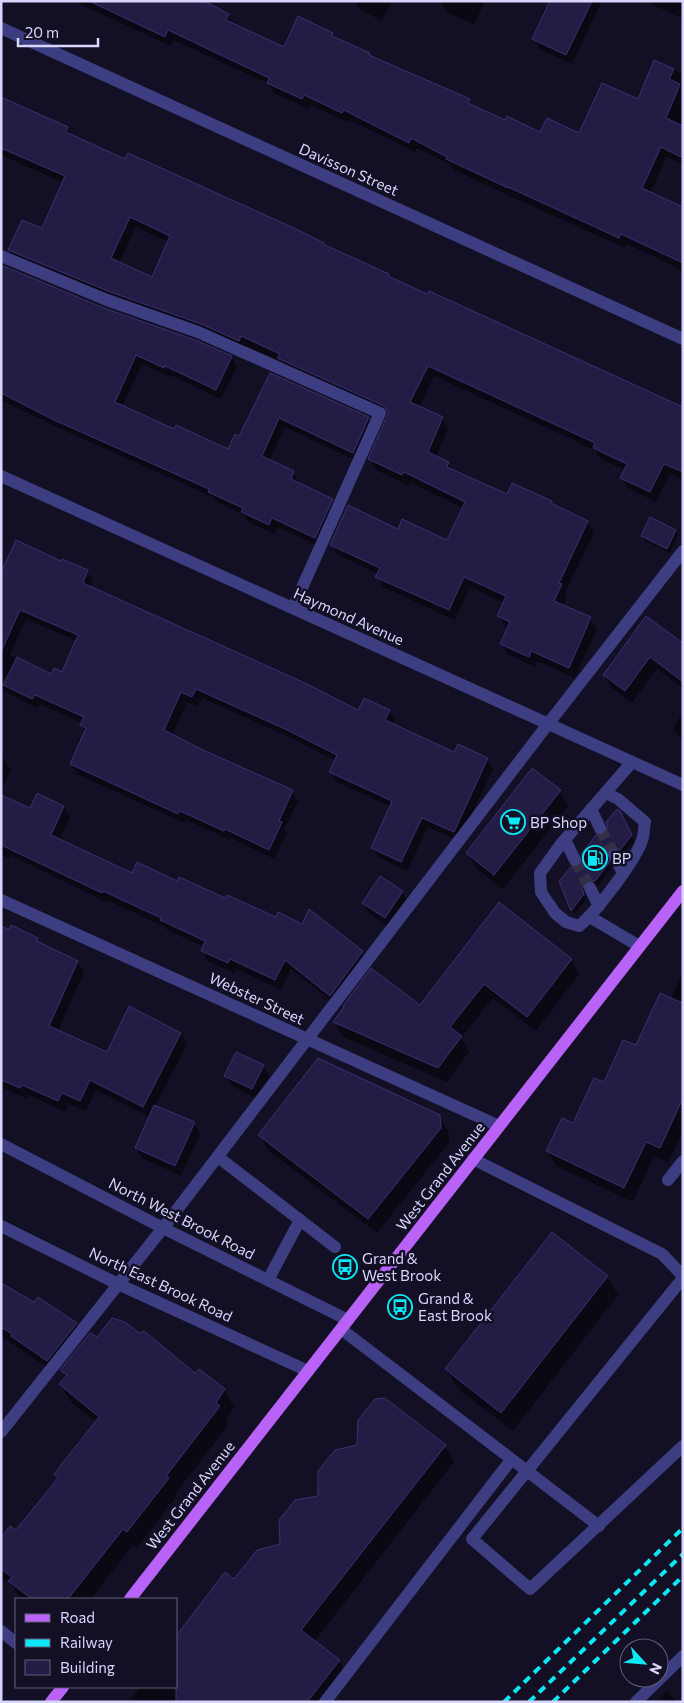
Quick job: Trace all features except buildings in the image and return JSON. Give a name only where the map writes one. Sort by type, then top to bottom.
[{"type":"main road","name":"West Grand Avenue","points":[[131,1598],[683,891]]},
{"type":"main road","points":[[51,1702],[62,1688]]},
{"type":"street","name":"Davisson Street","points":[[1,28],[683,339]]},
{"type":"street","points":[[1,256],[107,300],[198,332],[380,413],[293,608]]},
{"type":"street","name":"Haymond Avenue","points":[[1,476],[683,785]]},
{"type":"street","points":[[1,1432],[218,1157],[548,724],[683,551]]},
{"type":"street","points":[[606,792],[618,799],[645,822],[643,839],[599,906],[579,926],[566,922],[556,913],[540,892],[540,873],[565,840],[591,809],[632,762]]},
{"type":"street","points":[[591,809],[600,828]]},
{"type":"street","points":[[565,840],[575,860]]},
{"type":"street","points":[[614,855],[623,872]]},
{"type":"street","points":[[590,888],[599,906]]},
{"type":"street","name":"Webster Street","points":[[1,900],[499,1126]]},
{"type":"street","points":[[590,917],[640,946]]},
{"type":"street","name":"North West Brook Road","points":[[1,1144],[268,1280],[344,1324],[511,1460],[599,1526]]},
{"type":"street","points":[[218,1157],[335,1247]]},
{"type":"street","points":[[473,1159],[662,1254],[683,1277],[472,1539],[530,1590],[683,1446]]},
{"type":"street","points":[[668,1180],[683,1161]]},
{"type":"street","points":[[268,1280],[300,1220]]},
{"type":"street","name":"North East Brook Road","points":[[1,1226],[118,1284],[308,1371]]},
{"type":"street","points":[[325,1702],[511,1460]]},
{"type":"street","points":[[1,1631],[15,1643]]},
{"type":"street","points":[[636,1702],[683,1656]]},
{"type":"tunnel","points":[[600,828],[614,855]]},
{"type":"tunnel","points":[[575,860],[590,888]]},
{"type":"railway","points":[[504,1702],[683,1528]]},
{"type":"railway","points":[[529,1702],[683,1554]]},
{"type":"railway","points":[[553,1702],[683,1576]]},
{"type":"place","name":"BP Shop","points":[[513,822]]},
{"type":"place","name":"BP","points":[[595,858]]},
{"type":"place","name":"Grand & West Brook","points":[[345,1267]]},
{"type":"place","name":"Grand & East Brook","points":[[400,1307]]}]
